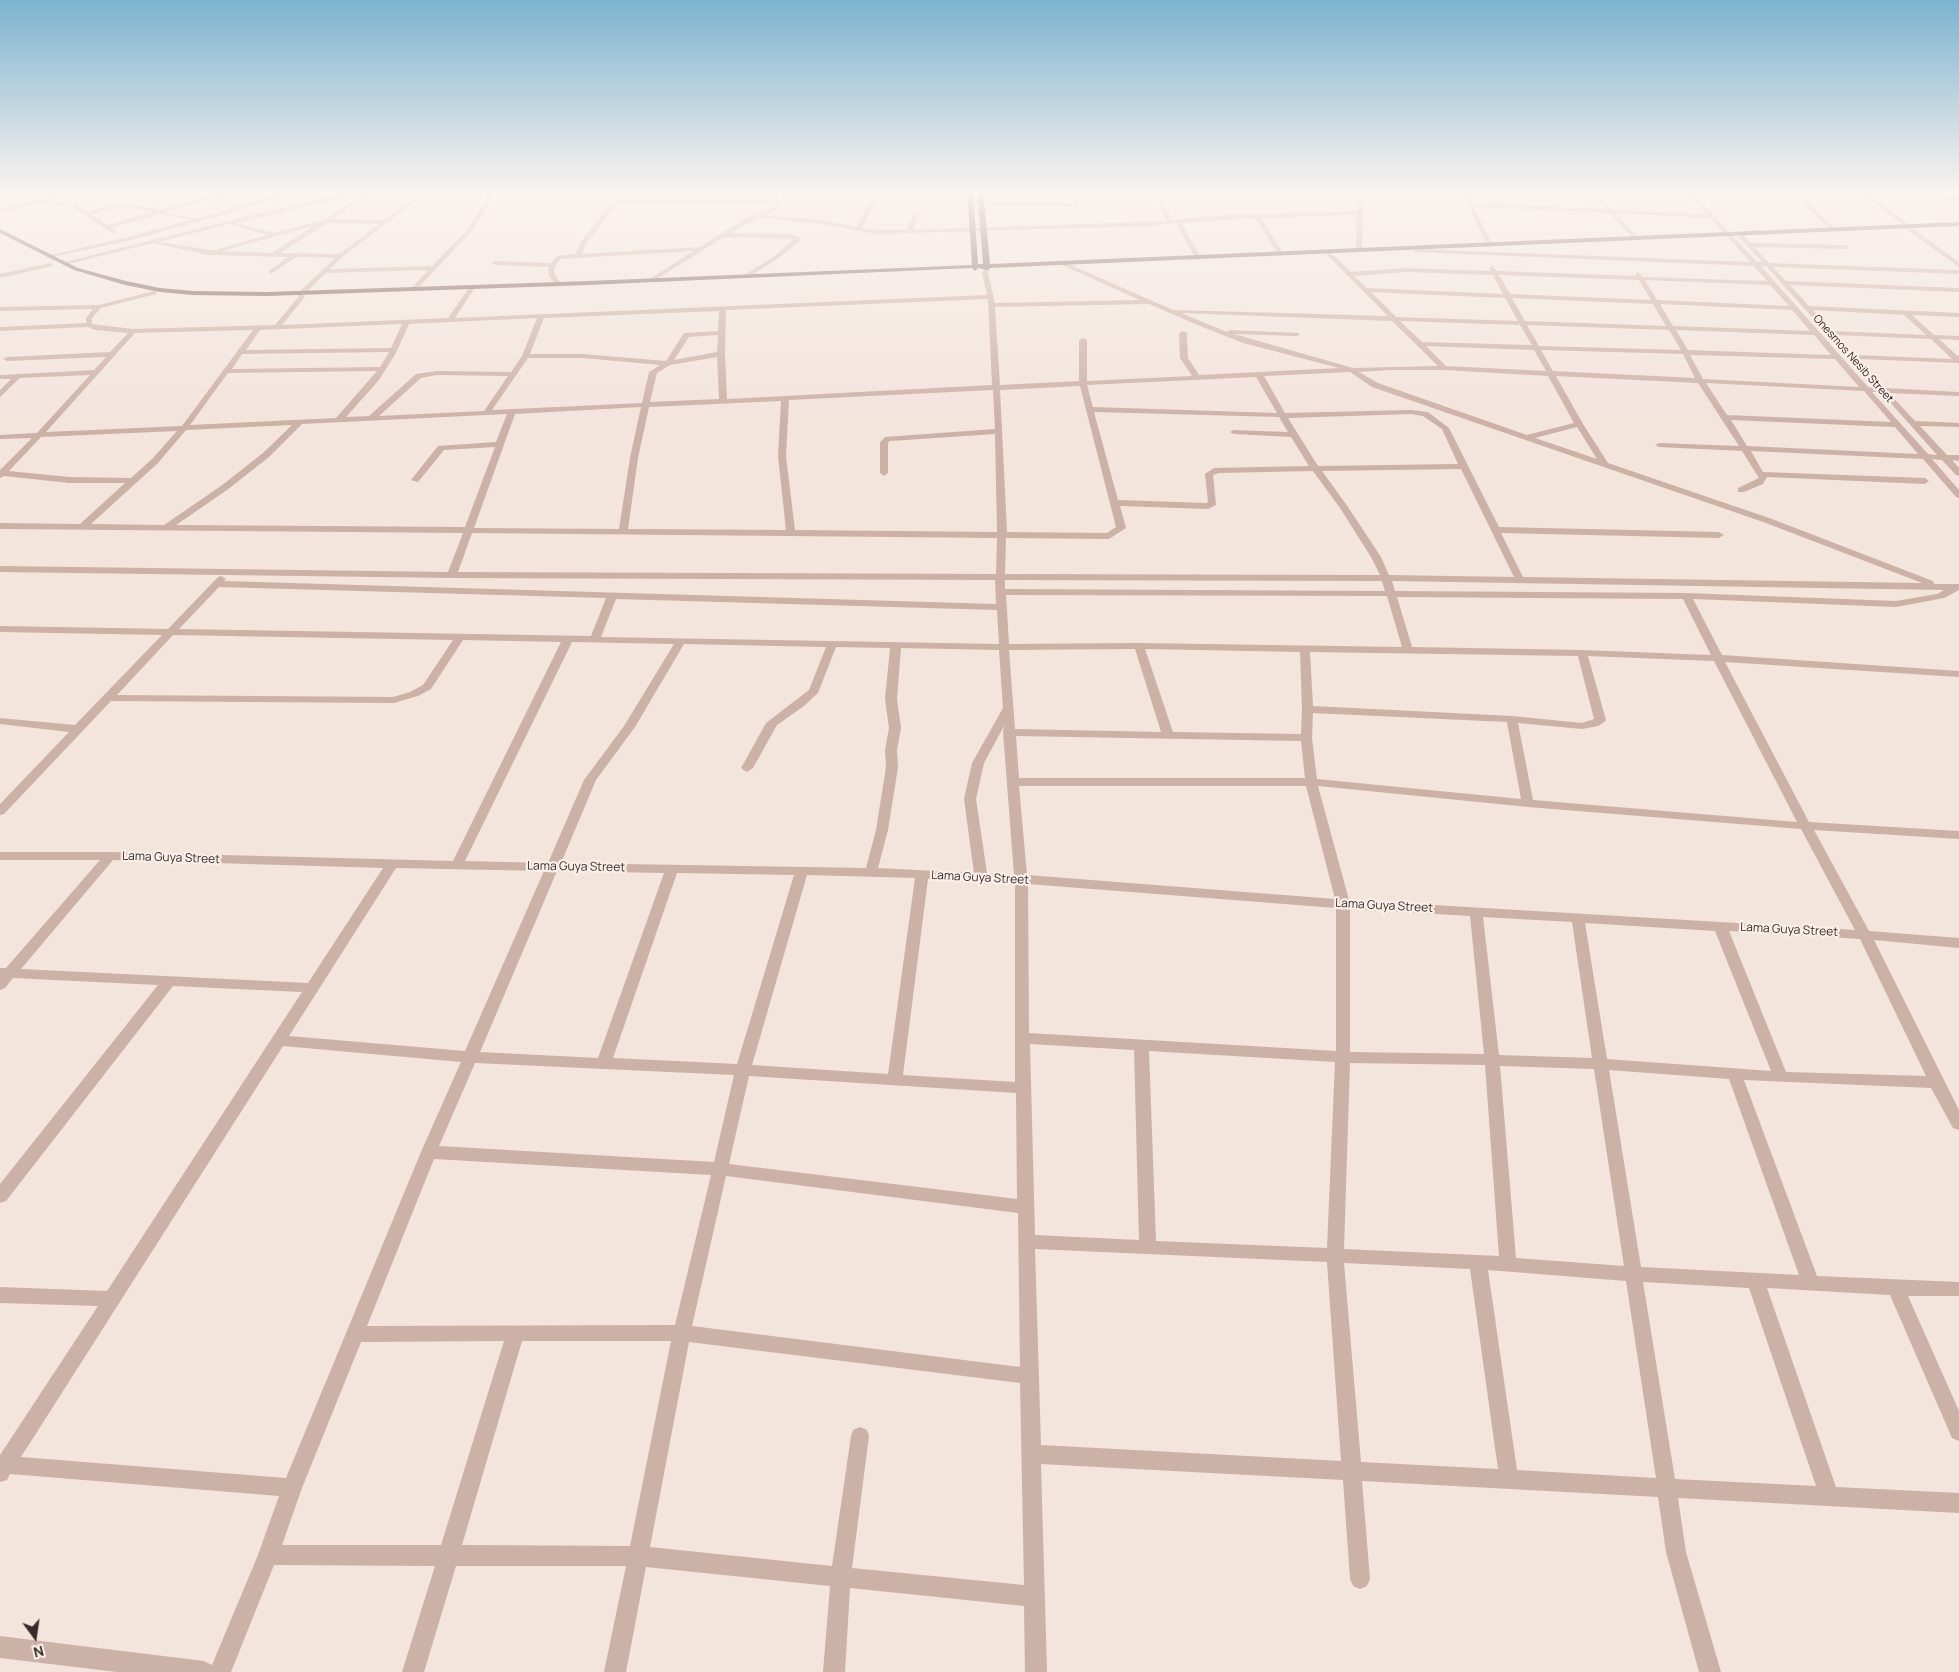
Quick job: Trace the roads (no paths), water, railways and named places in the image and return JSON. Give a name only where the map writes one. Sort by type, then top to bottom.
[{"type":"main road","points":[[57,267],[112,285],[154,293],[232,298],[974,267]]},
{"type":"main road","points":[[73,267],[125,284],[160,290],[301,295],[471,290],[974,267]]},
{"type":"main road","points":[[986,269],[1018,267]]},
{"type":"main road","points":[[986,269],[1025,267]]},
{"type":"street","points":[[0,276],[42,267]]},
{"type":"street","points":[[271,272],[278,267]]},
{"type":"street","points":[[277,327],[301,295],[328,267]]},
{"type":"street","points":[[552,267],[551,271],[553,278],[559,284]]},
{"type":"street","points":[[652,280],[672,267]]},
{"type":"street","points":[[746,276],[761,267]]},
{"type":"street","points":[[975,267],[986,269],[991,301],[999,431],[1002,534],[1000,592],[1012,782],[1021,879],[1022,1038],[1036,1672]]},
{"type":"street","points":[[1071,267],[1218,331],[1246,341],[1346,369],[1375,385],[1769,521],[1939,586]]},
{"type":"street","points":[[1343,267],[1444,368]]},
{"type":"street","points":[[1492,267],[1579,424],[1604,463]]},
{"type":"street","points":[[1633,267],[1685,351],[1700,382],[1725,416],[1764,478],[1760,482],[1741,490]]},
{"type":"street","name":"Onesmos Nesib Street","points":[[1756,267],[1959,495]]},
{"type":"street","name":"Onesmos Nesib Street","points":[[1770,267],[1959,473]]},
{"type":"street","points":[[1793,267],[1959,274]]},
{"type":"street","points":[[324,271],[434,268]]},
{"type":"street","points":[[414,289],[434,268]]},
{"type":"street","points":[[1350,274],[1406,270],[1770,283]]},
{"type":"street","points":[[1784,283],[1959,290]]},
{"type":"street","points":[[450,320],[471,290]]},
{"type":"street","points":[[1365,290],[1793,308]]},
{"type":"street","points":[[0,309],[99,307],[154,293]]},
{"type":"street","points":[[0,329],[89,325],[95,328],[133,331],[258,328],[723,308],[991,301],[1118,304],[1150,302]]},
{"type":"street","points":[[89,325],[89,318],[99,307]]},
{"type":"street","points":[[722,402],[721,354],[723,308]]},
{"type":"street","points":[[1808,308],[1959,315]]},
{"type":"street","points":[[1169,311],[1393,317],[1815,333]]},
{"type":"street","points":[[1906,313],[1959,361]]},
{"type":"street","points":[[486,413],[526,356],[541,316]]},
{"type":"street","points":[[338,421],[375,380],[393,350],[406,322]]},
{"type":"street","points":[[82,527],[155,461],[184,428],[258,328]]},
{"type":"street","points":[[1,474],[133,331]]},
{"type":"street","points":[[1218,331],[1297,334]]},
{"type":"street","points":[[623,531],[634,458],[653,372],[668,363],[687,336],[722,333]]},
{"type":"street","points":[[1183,333],[1184,358],[1197,378]]},
{"type":"street","points":[[1830,333],[1959,338]]},
{"type":"street","points":[[0,526],[1109,536],[1122,528],[1084,383],[1083,340]]},
{"type":"street","points":[[1420,344],[1536,346],[1836,357]]},
{"type":"street","points":[[240,352],[393,350]]},
{"type":"street","points":[[7,359],[113,354]]},
{"type":"street","points":[[526,356],[584,356],[668,363],[721,354]]},
{"type":"street","points":[[1852,357],[1959,361]]},
{"type":"street","points":[[0,437],[785,399],[996,386],[1259,376],[1346,369],[1444,368],[1959,394]]},
{"type":"street","points":[[226,371],[382,369]]},
{"type":"street","points":[[0,377],[96,372]]},
{"type":"street","points":[[370,419],[418,376],[437,373],[514,374]]},
{"type":"street","points":[[0,395],[18,376]]},
{"type":"street","points":[[1259,376],[1293,435],[1344,507],[1376,557],[1391,593],[1408,651]]},
{"type":"street","points":[[785,399],[782,456],[791,532]]},
{"type":"street","points":[[1090,409],[1281,413],[1310,416],[1348,412],[1412,412],[1425,414],[1445,428],[1462,466],[1520,580]]},
{"type":"street","points":[[452,575],[511,413]]},
{"type":"street","points":[[1725,416],[1896,424]]},
{"type":"street","points":[[167,527],[224,488],[266,455],[300,422]]},
{"type":"street","points":[[1913,423],[1959,425]]},
{"type":"street","points":[[1528,437],[1579,424]]},
{"type":"street","points":[[884,473],[884,442],[888,439],[999,431]]},
{"type":"street","points":[[1234,432],[1293,435]]},
{"type":"street","points":[[415,480],[441,448],[500,444]]},
{"type":"street","points":[[1659,445],[1959,458]]},
{"type":"street","points":[[0,461],[14,461]]},
{"type":"street","points":[[1115,503],[1208,506],[1214,503],[1209,474],[1217,470],[1462,466]]},
{"type":"street","points":[[1,474],[69,480],[133,481]]},
{"type":"street","points":[[1761,474],[1925,481]]},
{"type":"street","points":[[1494,530],[1719,535]]},
{"type":"street","points":[[0,569],[452,575],[1385,578],[1958,587]]},
{"type":"street","points":[[0,811],[228,572]]},
{"type":"street","points":[[217,584],[1001,607]]},
{"type":"street","points":[[1000,592],[1686,596],[1896,604],[1940,596],[1958,587]]},
{"type":"street","points":[[1686,596],[1805,826],[1865,935],[1936,1082],[1959,1124]]},
{"type":"street","points":[[595,640],[612,597]]},
{"type":"street","points":[[0,629],[1004,647],[1139,646],[1582,653],[1719,658],[1957,676]]},
{"type":"street","points":[[108,698],[394,700],[427,688],[460,637]]},
{"type":"street","points":[[457,865],[568,639]]},
{"type":"street","points":[[220,1672],[268,1555],[292,1488],[429,1152],[590,780],[629,727],[681,641]]},
{"type":"street","points":[[747,768],[772,723],[800,704],[814,691],[832,644]]},
{"type":"street","points":[[871,872],[882,830],[892,767],[891,750],[895,728],[891,699],[896,645]]},
{"type":"street","points":[[1139,646],[1168,735]]},
{"type":"street","points":[[1305,649],[1308,710],[1306,738],[1311,782],[1343,904],[1342,1057],[1335,1257],[1360,1579]]},
{"type":"street","points":[[1308,710],[1512,719],[1582,726],[1594,724],[1600,720],[1582,653]]},
{"type":"street","points":[[981,878],[970,799],[978,762],[1008,708]]},
{"type":"street","points":[[1512,719],[1528,803]]},
{"type":"street","points":[[0,721],[78,729]]},
{"type":"street","points":[[1009,732],[1306,738]]},
{"type":"street","points":[[1012,782],[1311,782],[1528,803],[1805,826],[1959,835]]},
{"type":"street","name":"Lama Guya Street","points":[[0,856],[110,856],[672,870],[871,872],[1021,879],[1343,904],[1865,935],[1959,943]]},
{"type":"street","points":[[3,977],[110,856]]},
{"type":"street","points":[[292,1488],[2,1467],[280,1040],[392,864]]},
{"type":"street","points":[[604,1063],[672,870]]},
{"type":"street","points":[[615,1672],[682,1333],[743,1070],[802,870]]},
{"type":"street","points":[[895,1080],[922,875]]},
{"type":"street","points":[[1476,912],[1492,1060],[1508,1264]]},
{"type":"street","points":[[1578,918],[1676,1552],[1710,1672]]},
{"type":"street","points":[[1720,926],[1781,1077]]},
{"type":"street","points":[[3,977],[169,981],[313,988]]},
{"type":"street","points":[[0,1196],[169,981]]},
{"type":"street","points":[[1022,1038],[1342,1057],[1601,1064],[1781,1077],[1936,1082]]},
{"type":"street","points":[[280,1040],[470,1057],[743,1070],[1024,1088]]},
{"type":"street","points":[[1141,1045],[1148,1247]]},
{"type":"street","points":[[1734,1073],[1811,1284]]},
{"type":"street","points":[[429,1152],[720,1169],[1026,1206]]},
{"type":"street","points":[[1027,1242],[1478,1262],[1634,1274],[1811,1284],[1959,1289]]},
{"type":"street","points":[[1478,1262],[1509,1479]]},
{"type":"street","points":[[1755,1280],[1829,1496]]},
{"type":"street","points":[[1896,1288],[1959,1432]]},
{"type":"street","points":[[0,1295],[112,1299]]},
{"type":"street","points":[[355,1334],[682,1333],[1030,1376]]},
{"type":"street","points":[[413,1672],[516,1334]]},
{"type":"street","points":[[834,1672],[841,1577],[860,1436]]},
{"type":"street","points":[[1031,1454],[1959,1503]]},
{"type":"street","points":[[268,1555],[638,1556],[1035,1597]]},
{"type":"street","points":[[0,1648],[204,1672]]}]
